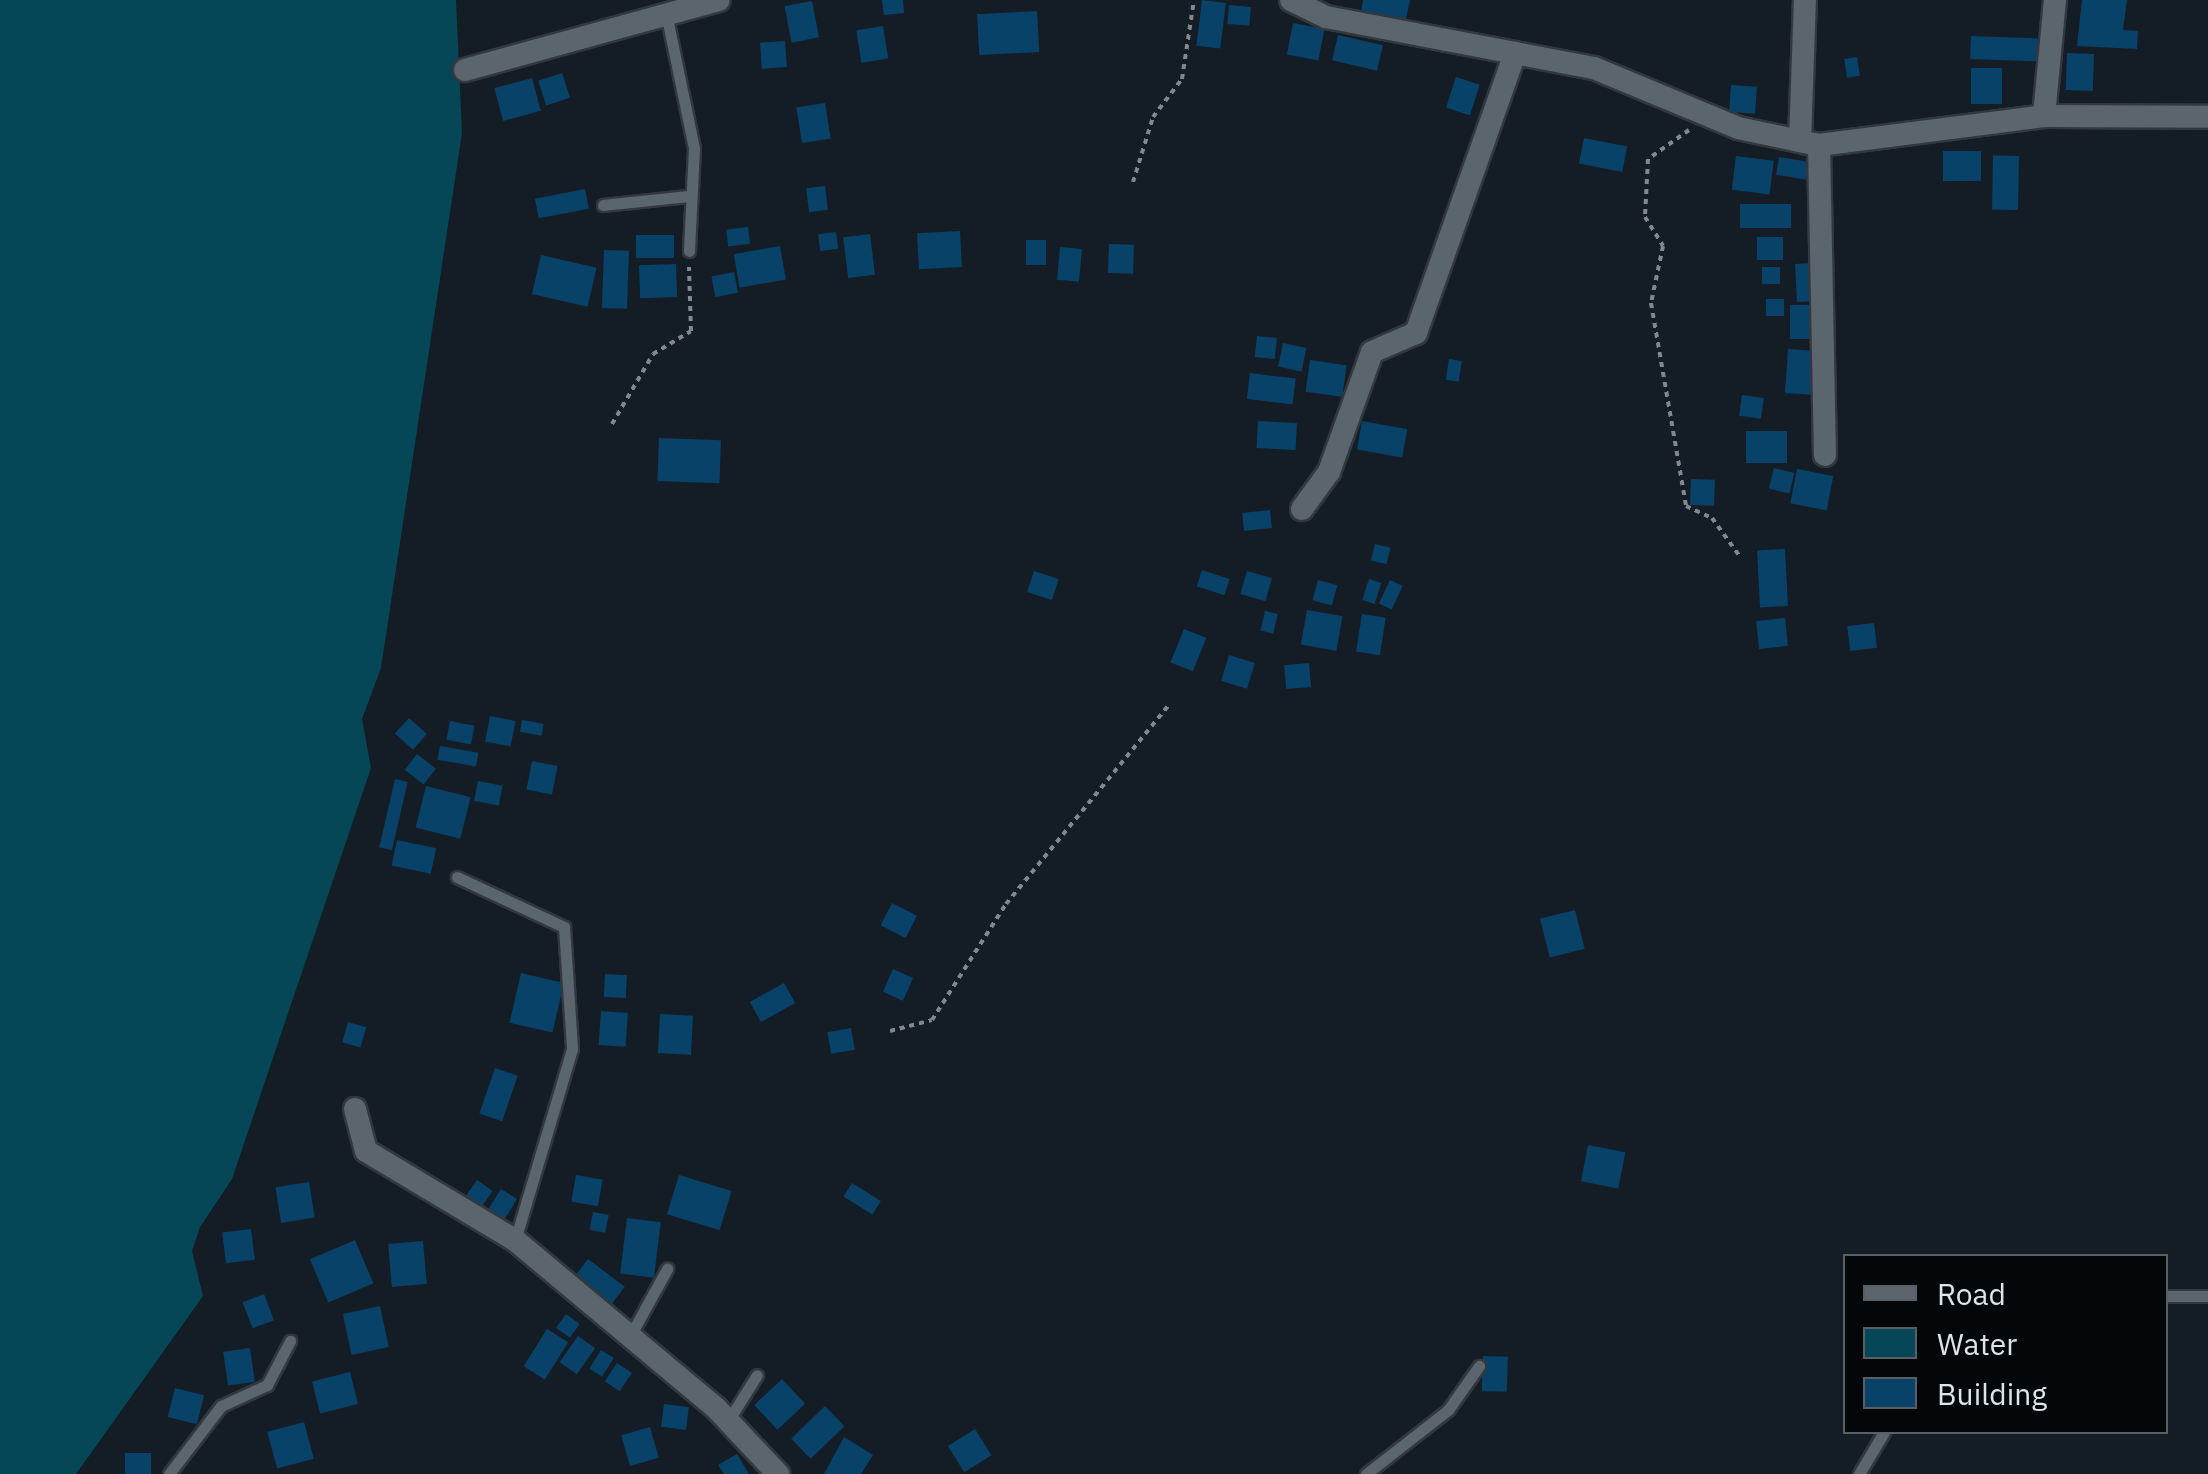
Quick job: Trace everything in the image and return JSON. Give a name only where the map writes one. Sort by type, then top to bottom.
[{"type":"street","points":[[464,70],[720,0]]},
{"type":"street","points":[[1291,0],[1594,68],[1709,116],[1809,143],[2044,116],[2208,116]]},
{"type":"street","points":[[1805,0],[1825,455]]},
{"type":"street","points":[[2044,116],[2056,0]]},
{"type":"street","points":[[1302,508],[1329,472],[1372,352],[1416,332],[1515,53]]},
{"type":"street","points":[[355,1109],[366,1151],[515,1240],[728,1421],[778,1474]]},
{"type":"lane","points":[[666,12],[694,148],[688,196],[689,251]]},
{"type":"lane","points":[[603,205],[688,196]]},
{"type":"lane","points":[[458,878],[564,927],[572,1049],[515,1240]]},
{"type":"lane","points":[[630,1336],[668,1269]]},
{"type":"lane","points":[[2168,1296],[2208,1296]]},
{"type":"lane","points":[[169,1474],[221,1406],[267,1385],[290,1341]]},
{"type":"lane","points":[[1366,1474],[1448,1410],[1479,1366]]},
{"type":"lane","points":[[728,1421],[758,1375]]},
{"type":"lane","points":[[1859,1474],[1883,1434]]},
{"type":"path","points":[[1133,182],[1153,117],[1182,79],[1194,0]]},
{"type":"path","points":[[1709,116],[1648,159],[1645,216],[1662,246],[1651,302],[1686,506],[1712,518],[1741,558]]},
{"type":"path","points":[[612,424],[653,354],[691,331],[689,251]]},
{"type":"path","points":[[890,1030],[932,1020],[1006,904],[1169,705]]},
{"type":"water","points":[[0,0],[456,0],[462,133],[381,668],[362,719],[371,768],[232,1179],[200,1227],[192,1251],[203,1296],[76,1474],[0,1474]]},
{"type":"building","points":[[882,0],[903,0],[904,13],[884,15]]},
{"type":"building","points":[[1202,0],[1226,3],[1220,49],[1196,46]]},
{"type":"building","points":[[1363,0],[1410,0],[1406,19],[1361,12]]},
{"type":"building","points":[[2082,0],[2127,0],[2123,30],[2138,31],[2137,49],[2077,46]]},
{"type":"building","points":[[812,1],[819,37],[792,43],[785,6]]},
{"type":"building","points":[[1229,5],[1251,7],[1249,26],[1227,24]]},
{"type":"building","points":[[1037,11],[1039,52],[979,55],[977,14]]},
{"type":"building","points":[[1293,23],[1324,29],[1318,61],[1287,54]]},
{"type":"building","points":[[883,26],[888,59],[861,63],[856,30]]},
{"type":"building","points":[[1338,35],[1383,45],[1377,71],[1332,60]]},
{"type":"building","points":[[1971,36],[2042,38],[2041,61],[1970,59]]},
{"type":"building","points":[[785,41],[787,67],[762,69],[760,43]]},
{"type":"building","points":[[2067,53],[2094,54],[2093,91],[2066,90]]},
{"type":"building","points":[[1857,57],[1860,76],[1847,78],[1844,59]]},
{"type":"building","points":[[1971,68],[2002,68],[2002,104],[1971,104]]},
{"type":"building","points":[[562,73],[570,98],[546,105],[538,81]]},
{"type":"building","points":[[1456,77],[1480,85],[1470,115],[1446,107]]},
{"type":"building","points":[[532,78],[541,111],[503,121],[494,88]]},
{"type":"building","points":[[1731,85],[1757,87],[1755,114],[1729,112]]},
{"type":"building","points":[[825,103],[831,139],[802,143],[796,108]]},
{"type":"building","points":[[1584,138],[1627,146],[1622,172],[1579,164]]},
{"type":"building","points":[[1943,151],[1981,151],[1981,181],[1943,181]]},
{"type":"building","points":[[1736,156],[1774,161],[1770,194],[1732,190]]},
{"type":"building","points":[[1993,156],[2019,156],[2018,210],[1992,210]]},
{"type":"building","points":[[1779,157],[1809,162],[1806,179],[1776,175]]},
{"type":"building","points":[[825,186],[828,210],[809,212],[806,188]]},
{"type":"building","points":[[585,189],[589,209],[539,218],[535,199]]},
{"type":"building","points":[[1740,204],[1791,204],[1791,228],[1740,228]]},
{"type":"building","points":[[748,227],[750,244],[728,247],[726,230]]},
{"type":"building","points":[[960,231],[962,267],[919,269],[917,233]]},
{"type":"building","points":[[836,232],[838,249],[820,251],[818,234]]},
{"type":"building","points":[[870,234],[875,275],[848,278],[843,237]]},
{"type":"building","points":[[636,235],[674,235],[674,258],[636,258]]},
{"type":"building","points":[[1757,237],[1783,237],[1783,260],[1757,260]]},
{"type":"building","points":[[1026,240],[1046,240],[1046,265],[1026,265]]},
{"type":"building","points":[[1109,244],[1134,245],[1133,274],[1108,273]]},
{"type":"building","points":[[780,246],[786,279],[740,288],[734,254]]},
{"type":"building","points":[[1060,247],[1082,249],[1079,282],[1057,280]]},
{"type":"building","points":[[604,250],[629,251],[627,309],[602,308]]},
{"type":"building","points":[[541,255],[597,268],[588,307],[532,294]]},
{"type":"building","points":[[1814,263],[1816,301],[1797,302],[1795,264]]},
{"type":"building","points":[[676,264],[677,297],[640,298],[639,265]]},
{"type":"building","points":[[1762,267],[1780,267],[1780,284],[1762,284]]},
{"type":"building","points":[[734,272],[738,293],[715,297],[711,276]]},
{"type":"building","points":[[1766,299],[1784,299],[1784,316],[1766,316]]},
{"type":"building","points":[[1790,305],[1814,305],[1814,339],[1790,339]]},
{"type":"building","points":[[1257,336],[1277,338],[1275,359],[1255,357]]},
{"type":"building","points":[[1283,343],[1306,348],[1301,371],[1278,366]]},
{"type":"building","points":[[1788,349],[1816,351],[1813,395],[1785,393]]},
{"type":"building","points":[[1449,359],[1462,361],[1459,382],[1446,380]]},
{"type":"building","points":[[1310,360],[1347,365],[1342,397],[1306,392]]},
{"type":"building","points":[[1250,373],[1296,379],[1292,404],[1247,399]]},
{"type":"building","points":[[1742,395],[1764,398],[1761,419],[1739,416]]},
{"type":"building","points":[[1258,421],[1297,423],[1296,450],[1257,448]]},
{"type":"building","points":[[1362,421],[1407,429],[1402,458],[1357,450]]},
{"type":"building","points":[[1746,431],[1787,431],[1787,463],[1746,463]]},
{"type":"building","points":[[659,438],[721,440],[719,483],[657,481]]},
{"type":"building","points":[[1774,468],[1794,473],[1789,493],[1769,488]]},
{"type":"building","points":[[1797,469],[1833,476],[1827,510],[1790,503]]},
{"type":"building","points":[[1691,479],[1715,480],[1714,506],[1690,505]]},
{"type":"building","points":[[1270,510],[1272,528],[1244,531],[1242,513]]},
{"type":"building","points":[[1375,544],[1391,548],[1386,564],[1371,560]]},
{"type":"building","points":[[1785,549],[1788,606],[1760,607],[1757,550]]},
{"type":"building","points":[[1202,570],[1230,579],[1224,595],[1197,586]]},
{"type":"building","points":[[1034,571],[1059,579],[1052,600],[1027,592]]},
{"type":"building","points":[[1247,571],[1272,578],[1265,601],[1240,594]]},
{"type":"building","points":[[1369,579],[1381,583],[1375,604],[1362,600]]},
{"type":"building","points":[[1318,580],[1337,585],[1332,605],[1313,600]]},
{"type":"building","points":[[1390,580],[1403,586],[1392,609],[1379,604]]},
{"type":"building","points":[[1307,610],[1342,616],[1336,651],[1301,644]]},
{"type":"building","points":[[1265,611],[1278,614],[1273,633],[1261,630]]},
{"type":"building","points":[[1362,614],[1386,618],[1380,655],[1356,652]]},
{"type":"building","points":[[1785,618],[1788,646],[1759,649],[1756,621]]},
{"type":"building","points":[[1874,623],[1877,648],[1850,651],[1847,626]]},
{"type":"building","points":[[1184,629],[1206,638],[1193,671],[1171,662]]},
{"type":"building","points":[[1229,655],[1255,663],[1247,689],[1221,681]]},
{"type":"building","points":[[1309,663],[1311,687],[1286,689],[1284,665]]},
{"type":"building","points":[[490,716],[516,721],[511,746],[485,742]]},
{"type":"building","points":[[409,718],[427,734],[413,750],[395,734]]},
{"type":"building","points":[[522,720],[544,724],[542,736],[520,732]]},
{"type":"building","points":[[450,721],[475,726],[471,744],[446,740]]},
{"type":"building","points":[[440,746],[478,753],[476,767],[438,760]]},
{"type":"building","points":[[417,754],[436,769],[424,785],[405,770]]},
{"type":"building","points":[[532,761],[558,766],[552,794],[526,789]]},
{"type":"building","points":[[395,779],[408,782],[392,850],[379,847]]},
{"type":"building","points":[[478,781],[503,786],[499,805],[474,801]]},
{"type":"building","points":[[426,786],[471,797],[460,839],[416,828]]},
{"type":"building","points":[[397,840],[436,848],[431,874],[392,865]]},
{"type":"building","points":[[892,903],[917,916],[906,938],[881,925]]},
{"type":"building","points":[[1575,910],[1585,949],[1550,958],[1540,919]]},
{"type":"building","points":[[893,969],[913,978],[903,1001],[883,992]]},
{"type":"building","points":[[521,973],[564,983],[552,1033],[510,1023]]},
{"type":"building","points":[[605,974],[627,975],[626,998],[604,997]]},
{"type":"building","points":[[784,983],[795,1003],[761,1022],[750,1002]]},
{"type":"building","points":[[601,1011],[628,1013],[626,1047],[599,1045]]},
{"type":"building","points":[[660,1014],[693,1016],[691,1055],[658,1053]]},
{"type":"building","points":[[348,1022],[366,1027],[360,1047],[342,1042]]},
{"type":"building","points":[[851,1028],[855,1050],[831,1054],[827,1032]]},
{"type":"building","points":[[495,1068],[518,1076],[502,1121],[479,1113]]},
{"type":"building","points":[[1588,1145],[1625,1152],[1618,1189],[1581,1181]]},
{"type":"building","points":[[576,1175],[603,1180],[598,1206],[571,1202]]},
{"type":"building","points":[[679,1175],[732,1191],[720,1230],[667,1214]]},
{"type":"building","points":[[477,1180],[493,1191],[479,1210],[464,1199]]},
{"type":"building","points":[[309,1182],[315,1218],[281,1223],[275,1187]]},
{"type":"building","points":[[852,1183],[881,1201],[872,1215],[844,1197]]},
{"type":"building","points":[[501,1189],[517,1199],[502,1224],[486,1214]]},
{"type":"building","points":[[593,1212],[609,1215],[605,1233],[590,1230]]},
{"type":"building","points":[[627,1218],[661,1222],[654,1278],[620,1274]]},
{"type":"building","points":[[251,1229],[255,1260],[226,1263],[222,1233]]},
{"type":"building","points":[[355,1240],[373,1283],[328,1302],[310,1259]]},
{"type":"building","points":[[423,1241],[427,1284],[392,1287],[388,1244]]},
{"type":"building","points":[[588,1259],[625,1287],[611,1305],[574,1277]]},
{"type":"building","points":[[264,1294],[274,1320],[253,1328],[243,1302]]},
{"type":"building","points":[[380,1306],[389,1347],[352,1355],[343,1314]]},
{"type":"building","points":[[566,1314],[580,1324],[570,1338],[556,1328]]},
{"type":"building","points":[[547,1329],[568,1342],[545,1380],[524,1366]]},
{"type":"building","points":[[578,1336],[595,1348],[577,1374],[560,1362]]},
{"type":"building","points":[[250,1348],[255,1382],[228,1385],[223,1352]]},
{"type":"building","points":[[601,1350],[614,1358],[602,1377],[589,1369]]},
{"type":"building","points":[[1483,1356],[1508,1357],[1507,1392],[1482,1391]]},
{"type":"building","points":[[617,1363],[632,1373],[620,1391],[605,1381]]},
{"type":"building","points":[[350,1372],[358,1404],[320,1413],[312,1381]]},
{"type":"building","points":[[782,1379],[805,1404],[777,1430],[754,1405]]},
{"type":"building","points":[[175,1388],[204,1395],[197,1424],[168,1417]]},
{"type":"building","points":[[664,1404],[689,1407],[686,1430],[661,1427]]},
{"type":"building","points":[[825,1406],[844,1426],[811,1459],[791,1439]]},
{"type":"building","points":[[304,1422],[314,1459],[277,1469],[267,1432]]},
{"type":"building","points":[[650,1427],[659,1458],[630,1466],[621,1435]]},
{"type":"building","points":[[975,1429],[991,1455],[964,1472],[948,1446]]},
{"type":"building","points":[[844,1437],[873,1455],[861,1474],[824,1474]]},
{"type":"building","points":[[125,1453],[151,1453],[151,1474],[125,1474]]},
{"type":"building","points":[[737,1454],[749,1474],[724,1474],[718,1465]]}]
